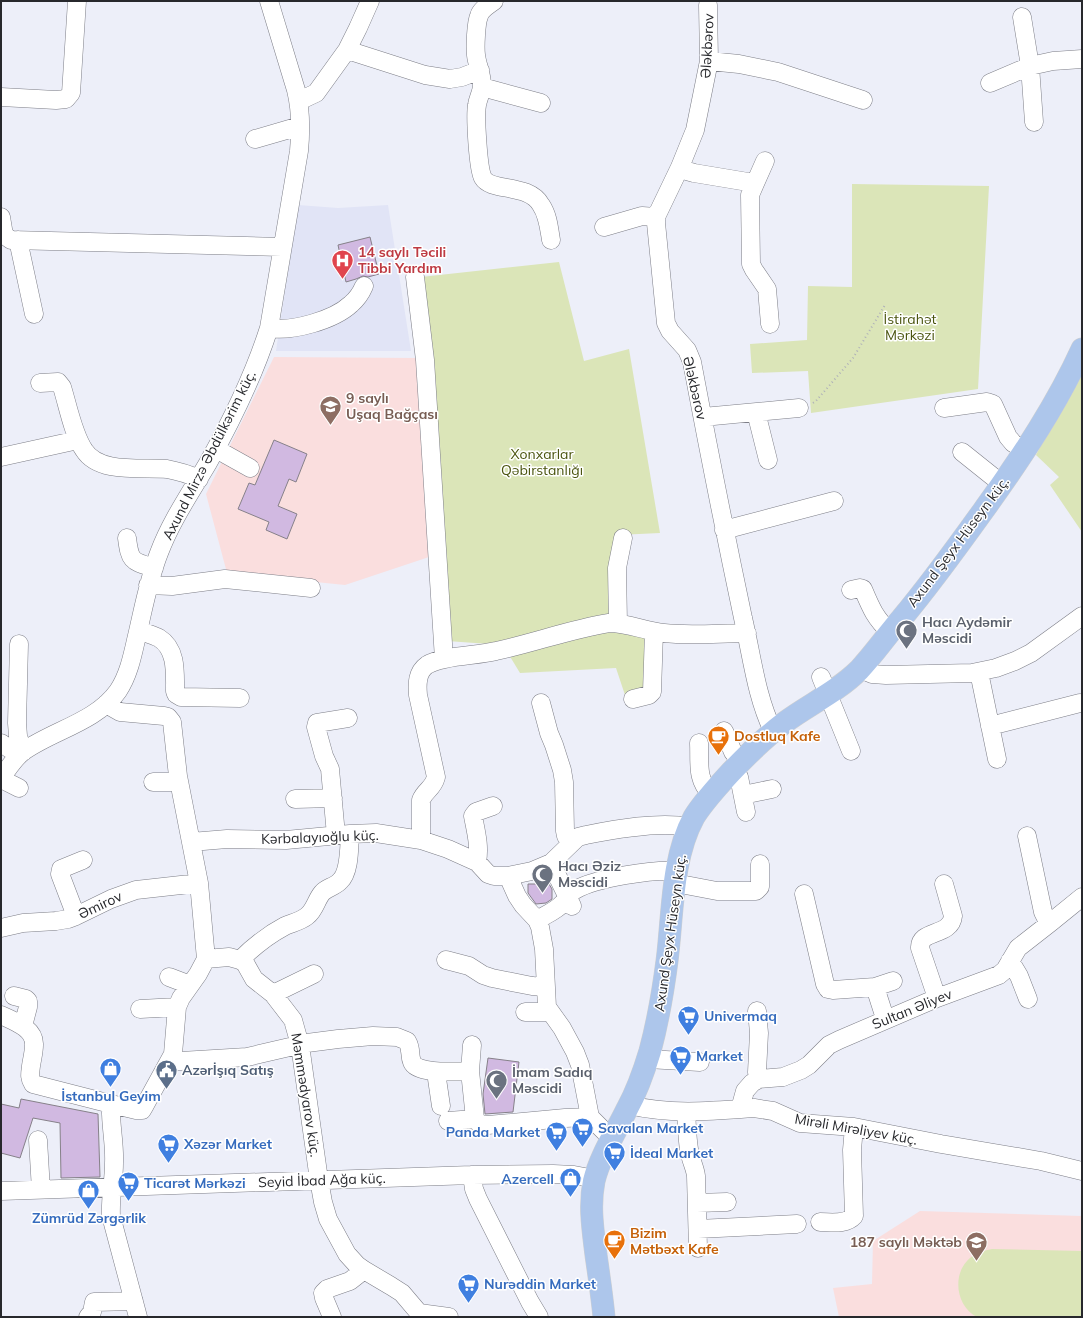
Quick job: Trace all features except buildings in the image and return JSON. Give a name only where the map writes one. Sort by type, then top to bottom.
[{"type":"main road","name":"Axund Şeyx Hüseyn küç.","points":[[604,1317],[592,1222],[592,1200],[595,1179],[612,1139],[630,1105],[648,1059],[662,999],[676,877],[684,840],[689,827],[695,815],[711,794],[773,731],[785,722],[824,685],[848,679],[860,669],[951,556],[1002,484],[1025,450],[1060,392],[1082,349]]},
{"type":"street","points":[[1,97],[56,100],[66,99],[71,93],[77,1]]},
{"type":"street","name":"Axund Mirzə Əbdülkərim küç.","points":[[1,779],[21,753],[44,738],[91,715],[106,704],[117,692],[130,663],[139,630],[148,585],[154,568],[168,535],[216,449],[250,379],[269,328],[299,151],[300,126],[299,101],[269,1]]},
{"type":"street","points":[[299,101],[316,93],[347,50],[370,1]]},
{"type":"street","points":[[494,1],[478,15],[476,55],[481,78],[476,119],[480,170],[483,178],[489,183],[526,192],[534,196],[541,204],[545,212],[551,240]]},
{"type":"street","name":"Ələkbərov","points":[[708,5],[709,61],[695,130],[680,167],[656,217],[666,323],[670,331],[687,350],[692,362],[724,530],[747,633],[758,692],[773,731]]},
{"type":"street","points":[[1022,17],[1030,66],[1034,122]]},
{"type":"street","points":[[347,50],[424,75],[450,79],[462,77],[481,78],[541,103]]},
{"type":"street","points":[[990,83],[1030,66],[1053,62],[1082,60]]},
{"type":"street","points":[[709,61],[739,64],[778,72],[863,100]]},
{"type":"street","points":[[255,140],[300,126]]},
{"type":"street","points":[[765,161],[754,183],[750,195],[749,207],[751,264],[767,289],[770,324]]},
{"type":"street","points":[[680,167],[694,173],[754,183]]},
{"type":"street","points":[[604,227],[642,216],[656,217]]},
{"type":"street","points":[[1,217],[4,235],[11,240],[282,247]]},
{"type":"street","points":[[18,240],[34,314]]},
{"type":"street","points":[[415,277],[425,360],[444,659]]},
{"type":"street","points":[[269,328],[287,330],[322,321],[350,305],[364,286]]},
{"type":"street","points":[[40,383],[58,382],[62,387],[78,440],[90,459],[109,467],[168,470],[185,473],[199,479]]},
{"type":"street","points":[[944,408],[987,402],[992,404],[1008,437],[1013,443],[1025,450]]},
{"type":"street","points":[[702,418],[799,408]]},
{"type":"street","points":[[756,412],[768,460]]},
{"type":"street","points":[[1,457],[78,440]]},
{"type":"street","points":[[216,449],[250,468]]},
{"type":"street","points":[[962,452],[1002,484]]},
{"type":"street","points":[[724,530],[834,502]]},
{"type":"street","points":[[127,538],[129,552],[132,559],[136,562],[154,568]]},
{"type":"street","points":[[618,623],[617,568],[623,538]]},
{"type":"street","points":[[148,585],[172,586],[225,579],[312,588]]},
{"type":"street","points":[[851,590],[860,588],[863,589],[876,617],[890,632]]},
{"type":"street","points":[[860,669],[872,674],[886,675],[979,672],[996,668],[1031,653],[1082,616]]},
{"type":"street","points":[[421,840],[421,800],[423,795],[434,784],[436,777],[417,686],[419,674],[423,669],[434,662],[444,659],[496,651],[601,624],[618,623],[654,632],[668,633],[747,633]]},
{"type":"street","points":[[139,630],[160,639],[171,651],[175,664],[176,694],[181,696],[240,698]]},
{"type":"street","points":[[633,699],[649,695],[652,692],[654,632]]},
{"type":"street","points":[[19,644],[17,723],[21,753]]},
{"type":"street","points":[[979,672],[997,758]]},
{"type":"street","points":[[824,685],[851,751]]},
{"type":"street","points":[[541,703],[549,733],[561,764],[564,782],[565,830],[566,836],[571,842]]},
{"type":"street","points":[[1,1014],[23,1026],[33,1037],[34,1044],[30,1079],[33,1084],[136,1110],[142,1110],[173,1054],[176,1007],[206,959],[199,883],[179,782],[172,722],[168,717],[164,716],[120,712],[106,704]]},
{"type":"street","points":[[990,726],[1080,704]]},
{"type":"street","points":[[206,959],[229,957],[240,960],[255,945],[286,926],[307,917],[314,909],[323,892],[340,881],[345,874],[348,864],[343,834],[333,798],[330,769],[324,756],[316,727],[317,723],[348,718]]},
{"type":"street","points":[[724,731],[737,766],[744,803],[772,789]]},
{"type":"street","points":[[1,743],[21,753]]},
{"type":"street","points":[[699,743],[700,776],[704,787],[711,794]]},
{"type":"street","points":[[1,779],[19,788]]},
{"type":"street","points":[[153,782],[179,782]]},
{"type":"street","points":[[295,799],[333,798]]},
{"type":"street","points":[[477,862],[479,844],[473,816],[476,812],[493,806]]},
{"type":"street","name":"Kərbalayıoğlu küç.","points":[[191,842],[227,839],[286,840],[343,834],[376,833],[421,840],[448,849],[477,862],[488,874],[494,876],[508,876],[532,871],[551,863],[571,842],[578,837],[598,832],[658,825],[678,825],[689,827]]},
{"type":"street","points":[[1027,836],[1043,912],[1050,924]]},
{"type":"street","points":[[76,916],[60,874],[61,869],[83,860]]},
{"type":"street","points":[[551,863],[570,902]]},
{"type":"street","points":[[570,902],[573,891],[599,880],[660,870],[717,891],[756,891],[760,887],[760,864]]},
{"type":"street","points":[[508,876],[517,896],[537,920],[540,927],[544,949],[547,1007],[549,1012],[562,1028],[575,1052],[580,1065],[590,1117],[612,1139]]},
{"type":"street","name":"Əmirov","points":[[1,928],[23,923],[56,922],[76,916],[121,894],[136,890],[199,883]]},
{"type":"street","points":[[937,998],[920,948],[920,943],[923,939],[949,926],[952,921],[953,916],[944,884]]},
{"type":"street","points":[[804,894],[825,984],[828,989],[833,990],[875,987],[893,981]]},
{"type":"street","name":"Sultan Əliyev","points":[[758,1079],[784,1077],[809,1066],[829,1045],[839,1040],[937,998],[992,978],[1005,970],[1018,948],[1082,897]]},
{"type":"street","points":[[537,920],[563,903],[570,902]]},
{"type":"street","name":"Məmmədyarov küç.","points":[[240,960],[245,962],[254,979],[273,994],[293,1020],[300,1045],[319,1180],[328,1219],[347,1254],[356,1265],[402,1293],[420,1315]]},
{"type":"street","points":[[446,960],[469,966],[483,975],[492,978],[532,986],[546,987]]},
{"type":"street","points":[[1010,961],[1019,976],[1028,999]]},
{"type":"street","points":[[273,994],[314,974]]},
{"type":"street","points":[[169,977],[190,985]]},
{"type":"street","points":[[875,987],[883,1012],[887,1019]]},
{"type":"street","points":[[14,996],[26,999],[28,1001],[23,1026]]},
{"type":"street","points":[[140,1009],[176,1007]]},
{"type":"street","points":[[740,1109],[745,1091],[758,1079],[759,1033],[757,1011]]},
{"type":"street","points":[[525,1012],[549,1012]]},
{"type":"street","points":[[170,1060],[181,1062],[247,1058],[318,1041],[373,1036],[397,1037],[408,1041],[411,1047],[412,1062],[414,1065],[436,1072],[470,1071]]},
{"type":"street","points":[[472,1045],[470,1071],[475,1119]]},
{"type":"street","points":[[648,1059],[700,1062]]},
{"type":"street","points":[[436,1072],[444,1114],[475,1119],[480,1124],[488,1125],[590,1117]]},
{"type":"street","points":[[88,1317],[92,1312],[94,1302],[136,1309],[111,1216],[110,1202],[113,1187],[114,1161],[111,1104]]},
{"type":"street","name":"Mirəli Mirəliyev küç.","points":[[630,1105],[646,1109],[686,1112],[754,1108],[773,1111],[800,1123],[854,1127],[1041,1161],[1082,1171]]},
{"type":"street","points":[[686,1112],[689,1148],[691,1159],[695,1167],[696,1176],[698,1248]]},
{"type":"street","points":[[820,1222],[844,1222],[851,1220],[854,1216],[852,1150],[854,1127]]},
{"type":"street","points":[[38,1140],[41,1190]]},
{"type":"street","name":"Seyid İbad Ağa küç.","points":[[1,1191],[472,1175],[553,1174],[574,1175],[595,1179]]},
{"type":"street","points":[[472,1175],[474,1189],[478,1199],[539,1317]]},
{"type":"street","points":[[697,1203],[727,1202]]},
{"type":"street","points":[[698,1229],[798,1224]]},
{"type":"street","points":[[332,1317],[323,1293],[327,1289],[350,1281],[364,1270]]},
{"type":"street","points":[[420,1315],[449,1317]]},
{"type":"path","points":[[799,408],[807,407],[816,401],[853,358],[885,305]]},
{"type":"shaded area","name":"14 saylı Təcili Tibbi Yardım","points":[[298,205],[338,208],[388,205],[411,351],[276,351]]},
{"type":"shaded area","name":"9 saylı Uşaq Bağçası","points":[[274,357],[419,358],[429,557],[345,585],[227,573],[206,494]]},
{"type":"shaded area","name":"187 saylı Məktəb","points":[[920,1211],[1082,1216],[1082,1317],[839,1317],[833,1288],[872,1284],[873,1241]]},
{"type":"green space","name":"İstirahət Mərkəzi","points":[[852,184],[989,186],[978,389],[811,413],[808,371],[752,373],[750,344],[807,340],[808,286],[852,287]]},
{"type":"green space","name":"Xonxarlar Qəbirstanlığı","points":[[559,262],[584,361],[629,349],[660,533],[618,535],[614,626],[651,638],[649,691],[625,695],[616,668],[520,673],[503,645],[447,641],[421,277]]},
{"type":"green space","points":[[1082,364],[1082,532],[1050,485],[1059,477],[1036,455]]},
{"type":"green space","points":[[992,1249],[1082,1251],[1082,1317],[977,1317],[970,1312],[961,1299],[958,1283],[959,1275],[962,1268],[970,1258],[979,1253]]},
{"type":"place","name":"14 saylı Təcili Tibbi Yardım","points":[[343,280]]},
{"type":"place","name":"9 saylı Uşaq Bağçası","points":[[331,426]]},
{"type":"place","name":"Hacı Aydəmir Məscidi","points":[[907,650]]},
{"type":"place","name":"Dostluq Kafe","points":[[718,756]]},
{"type":"place","name":"Hacı Əziz Məscidi","points":[[542,894]]},
{"type":"place","name":"Univermaq","points":[[688,1036]]},
{"type":"place","name":"Market","points":[[680,1076]]},
{"type":"place","name":"İstanbul Geyim","points":[[111,1088]]},
{"type":"place","name":"Azərİşıq Satış","points":[[167,1090]]},
{"type":"place","name":"İmam Sadıq Məscidi","points":[[497,1100]]},
{"type":"place","name":"Savalan Market","points":[[583,1148]]},
{"type":"place","name":"Panda Market","points":[[556,1152]]},
{"type":"place","name":"Xəzər Market","points":[[169,1164]]},
{"type":"place","name":"İdeal Market","points":[[614,1172]]},
{"type":"place","name":"Azercell","points":[[570,1198]]},
{"type":"place","name":"Ticarət Mərkəzi","points":[[129,1202]]},
{"type":"place","name":"Zümrüd Zərgərlik","points":[[89,1210]]},
{"type":"place","name":"Bizim Mətbəxt Kafe","points":[[614,1260]]},
{"type":"place","name":"187 saylı Məktəb","points":[[977,1262]]},
{"type":"place","name":"Nurəddin Market","points":[[469,1304]]}]
